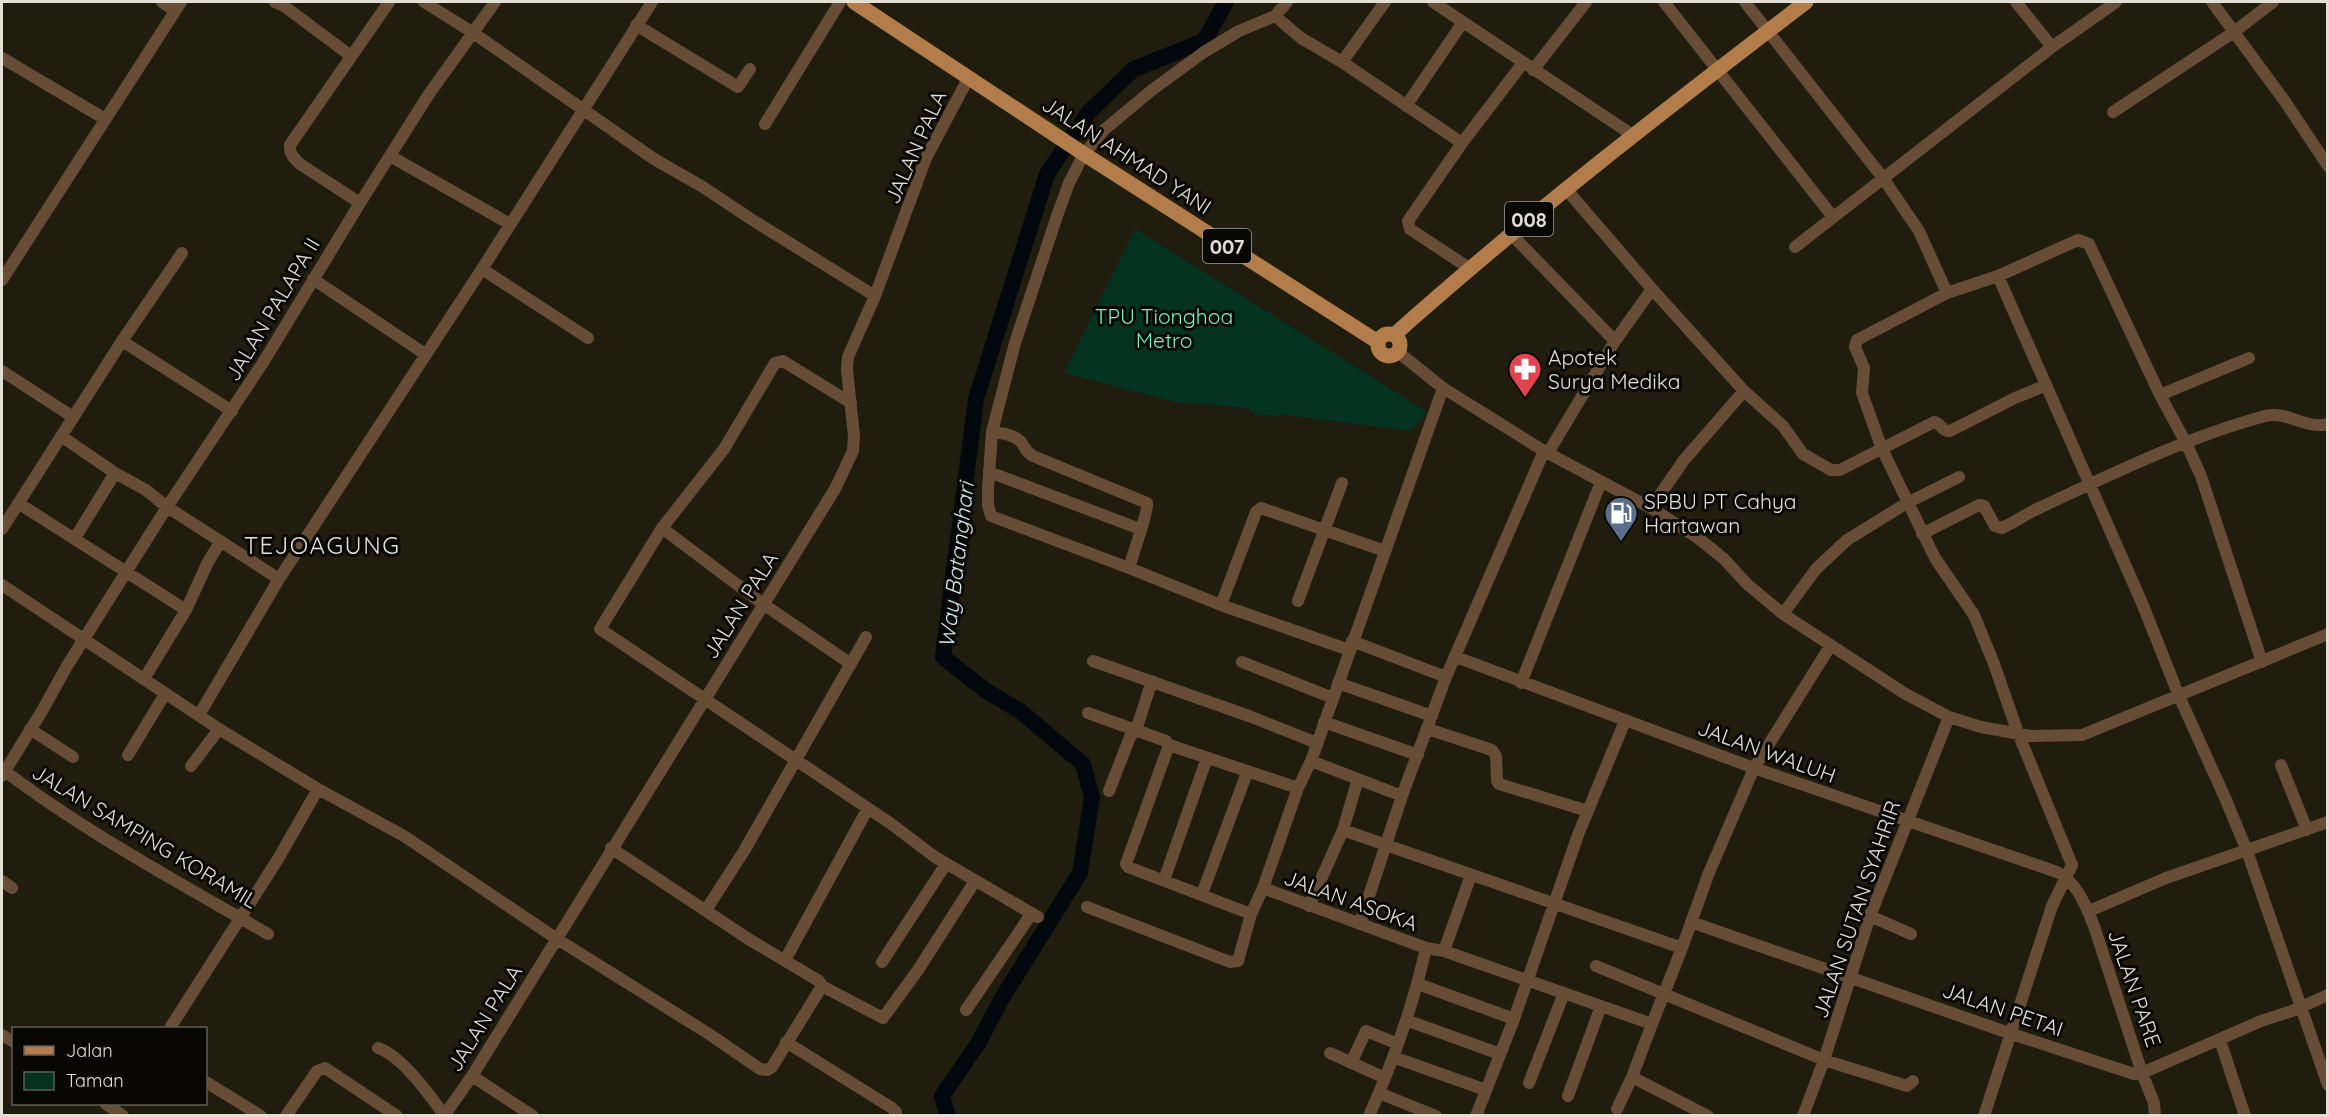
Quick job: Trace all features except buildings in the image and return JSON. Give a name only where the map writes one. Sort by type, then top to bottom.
[{"type":"main road","name":"JALAN AHMAD YANI","points":[[854,2],[1081,152],[1378,342]]},
{"type":"main road","name":"008","points":[[1378,342],[1383,335],[1394,335],[1469,268],[1566,189],[1806,2]]},
{"type":"main road","points":[[1378,342],[1379,351],[1390,356],[1398,352],[1400,341],[1394,335]]},
{"type":"street","points":[[2,280],[178,6],[162,2]]},
{"type":"street","points":[[360,203],[300,164],[293,157],[290,145],[389,2]]},
{"type":"street","points":[[424,2],[472,32],[654,159],[703,186],[750,219],[875,296]]},
{"type":"street","name":"JALAN PALAPA II","points":[[2,772],[167,507],[232,411],[390,156],[472,32],[495,2]]},
{"type":"street","points":[[199,715],[279,579],[482,269],[652,2]]},
{"type":"street","points":[[765,124],[840,2]]},
{"type":"street","points":[[1287,2],[1275,16],[1239,31],[1204,52],[1152,90],[1081,152],[1015,343],[992,432],[988,505],[991,516],[1221,604],[1446,677]]},
{"type":"street","points":[[1342,62],[1385,2]]},
{"type":"street","points":[[1469,268],[1410,229],[1407,224],[1462,143],[1586,2]]},
{"type":"street","points":[[1664,2],[1833,217]]},
{"type":"street","points":[[1745,2],[1884,178],[1918,231],[1947,293]]},
{"type":"street","points":[[2016,2],[2052,47]]},
{"type":"street","points":[[1795,247],[2052,47],[2116,2]]},
{"type":"street","points":[[2212,2],[2286,103],[2328,166]]},
{"type":"street","points":[[2113,112],[2234,32],[2273,2]]},
{"type":"street","points":[[281,3],[351,56]]},
{"type":"street","points":[[1437,3],[1634,136]]},
{"type":"street","points":[[1275,16],[1301,38],[1342,62],[1462,143]]},
{"type":"street","points":[[1406,105],[1462,22]]},
{"type":"street","points":[[636,25],[738,87],[750,69]]},
{"type":"street","points":[[2,57],[105,119]]},
{"type":"street","name":"JALAN PALA","points":[[444,1115],[472,1076],[835,489],[850,460],[854,436],[848,357],[875,296],[926,158],[969,77]]},
{"type":"street","points":[[390,156],[510,224]]},
{"type":"street","points":[[1566,189],[1744,391],[1783,426],[1803,454],[1831,470],[1840,470],[1934,422],[1944,430],[1950,431],[2044,386]]},
{"type":"street","points":[[1511,234],[1615,341]]},
{"type":"street","points":[[1984,1116],[2052,906],[2072,865],[2018,733],[1995,664],[1974,615],[1935,558],[1882,449],[1862,393],[1864,368],[1855,343],[1860,337],[1947,293],[1998,276],[2078,240],[2089,244],[2201,476],[2262,662]]},
{"type":"street","points":[[2,529],[60,436],[182,253]]},
{"type":"street","points":[[482,269],[588,338]]},
{"type":"street","points":[[1998,276],[2044,386],[2142,603],[2179,696],[2247,851],[2328,1085]]},
{"type":"street","points":[[313,279],[425,354]]},
{"type":"street","points":[[1360,923],[1402,796],[1446,677],[1546,452],[1615,341],[1652,289]]},
{"type":"street","points":[[122,341],[232,411]]},
{"type":"street","points":[[1398,352],[1443,388],[1546,452],[1651,508],[1698,538],[1783,614],[1904,693],[1949,717],[1981,727],[2031,736],[2082,735],[2328,634]]},
{"type":"street","points":[[2160,395],[2249,358]]},
{"type":"street","points":[[850,403],[783,361],[778,361],[724,449],[662,528],[600,629],[946,864],[1035,915],[966,1010]]},
{"type":"street","points":[[2,371],[73,417]]},
{"type":"street","points":[[1087,907],[1234,962],[1239,957],[1251,914],[1263,888],[1298,788],[1311,760],[1443,388]]},
{"type":"street","points":[[1651,508],[1684,460],[1744,391]]},
{"type":"street","points":[[1922,534],[1979,505],[1983,506],[1995,526],[2002,528],[2037,508],[2186,443],[2264,416],[2273,414],[2307,425],[2328,424]]},
{"type":"street","points":[[992,432],[1005,434],[1021,442],[1025,451],[1033,456],[1147,503],[1148,510],[1129,568]]},
{"type":"street","points":[[60,436],[146,490],[167,507],[279,579]]},
{"type":"street","points":[[75,538],[115,472]]},
{"type":"street","points":[[989,472],[1140,529]]},
{"type":"street","points":[[1783,614],[1816,569],[1847,540],[1907,503],[1959,477]]},
{"type":"street","points":[[1521,683],[1601,482]]},
{"type":"street","points":[[1298,601],[1342,483]]},
{"type":"street","points":[[18,503],[186,610]]},
{"type":"street","points":[[1221,604],[1241,548],[1259,509],[1263,508],[1384,550]]},
{"type":"street","points":[[662,528],[763,604],[851,664]]},
{"type":"street","points":[[144,679],[186,610],[208,562],[222,541]]},
{"type":"street","points":[[2,585],[219,729],[318,789],[404,836],[556,939],[709,1034],[760,1069],[767,1070],[772,1067],[822,986]]},
{"type":"street","points":[[706,910],[744,851],[866,637]]},
{"type":"street","points":[[1617,1109],[1632,1077],[1708,875],[1754,768],[1831,645]]},
{"type":"street","name":"JALAN WALUH","points":[[1455,657],[1754,768],[1907,819],[2067,877]]},
{"type":"street","points":[[1093,661],[1317,743]]},
{"type":"street","points":[[1242,662],[1333,698]]},
{"type":"street","points":[[1109,791],[1130,737],[1136,730],[1152,681]]},
{"type":"street","points":[[1338,683],[1492,750],[1496,756],[1499,784],[1588,811]]},
{"type":"street","points":[[128,755],[165,694]]},
{"type":"street","points":[[1088,713],[1166,741],[1169,745],[1298,788]]},
{"type":"street","name":"JALAN SUTAN SYAHRIR","points":[[1803,1116],[1824,1060],[1870,916],[1949,717]]},
{"type":"street","points":[[1476,1116],[1514,1019],[1588,811],[1625,721]]},
{"type":"street","points":[[1324,723],[1418,755]]},
{"type":"street","points":[[30,729],[73,757]]},
{"type":"street","points":[[191,766],[219,729]]},
{"type":"street","points":[[1169,745],[1126,863],[1128,867],[1251,914]]},
{"type":"street","points":[[1164,880],[1207,758]]},
{"type":"street","points":[[1311,760],[1402,796]]},
{"type":"street","points":[[2281,765],[2307,830]]},
{"type":"street","points":[[1202,894],[1246,771]]},
{"type":"street","name":"JALAN SAMPING KORAMIL","points":[[2,772],[105,839],[268,934]]},
{"type":"street","points":[[1309,906],[1343,830],[1358,779]]},
{"type":"street","points":[[171,1027],[278,859],[318,789]]},
{"type":"street","points":[[785,960],[867,810]]},
{"type":"street","points":[[2089,911],[2166,878],[2328,822]]},
{"type":"street","points":[[1343,830],[1682,948]]},
{"type":"street","points":[[611,848],[750,940],[819,981],[822,986],[882,1018],[918,969],[975,881]]},
{"type":"street","points":[[882,962],[946,864]]},
{"type":"street","points":[[1444,951],[1471,875]]},
{"type":"street","name":"JALAN PARE","points":[[2067,877],[2089,911],[2154,1103],[2155,1116]]},
{"type":"street","name":"JALAN ASOKA","points":[[1263,888],[1426,948],[1444,951],[1652,1024]]},
{"type":"street","points":[[1870,916],[1911,934]]},
{"type":"street","name":"JALAN PETAI","points":[[1691,922],[2009,1033],[2134,1074],[2142,1073]]},
{"type":"street","points":[[1369,1116],[1398,1044],[1418,984],[1426,948]]},
{"type":"street","points":[[1596,966],[1665,992],[1824,1060],[1907,1086],[1912,1081]]},
{"type":"street","points":[[1418,984],[1514,1019]]},
{"type":"street","points":[[1529,1083],[1564,993]]},
{"type":"street","points":[[2142,1073],[2261,1021],[2328,995]]},
{"type":"street","points":[[1568,1096],[1601,1006]]},
{"type":"street","points":[[1406,1020],[1500,1054]]},
{"type":"street","points":[[1351,1063],[1366,1031],[1398,1044]]},
{"type":"street","points":[[2220,1040],[2245,1116]]},
{"type":"street","points":[[786,1042],[892,1108],[896,1112],[895,1116]]},
{"type":"street","points":[[378,1048],[406,1068],[426,1089],[444,1115]]},
{"type":"street","points":[[1330,1053],[1385,1078]]},
{"type":"street","points":[[1393,1057],[1486,1090]]},
{"type":"street","points":[[286,1116],[321,1068],[325,1068],[397,1116]]},
{"type":"street","points":[[472,1076],[533,1116]]},
{"type":"street","points":[[1632,1077],[1708,1116]]},
{"type":"street","points":[[207,1083],[261,1116]]},
{"type":"street","points":[[1379,1093],[1413,1111],[1436,1116]]},
{"type":"green space","name":"TPU Tionghoa Metro","points":[[1135,229],[1427,412],[1411,431],[1285,415],[1258,416],[1248,408],[1175,402],[1064,373]]},
{"type":"waterway","name":"Way Batanghari","points":[[948,1116],[942,1096],[979,1042],[1002,998],[1080,873],[1092,797],[1083,764],[1020,711],[985,690],[943,657],[976,399],[1047,174],[1089,112],[1134,69],[1204,41],[1226,2]]},
{"type":"place","name":"Apotek Surya Medika","points":[[1525,398]]},
{"type":"place","name":"SPBU PT Cahya Hartawan","points":[[1621,542]]},
{"type":"district","name":"TEJOAGUNG","points":[[322,545]]}]
